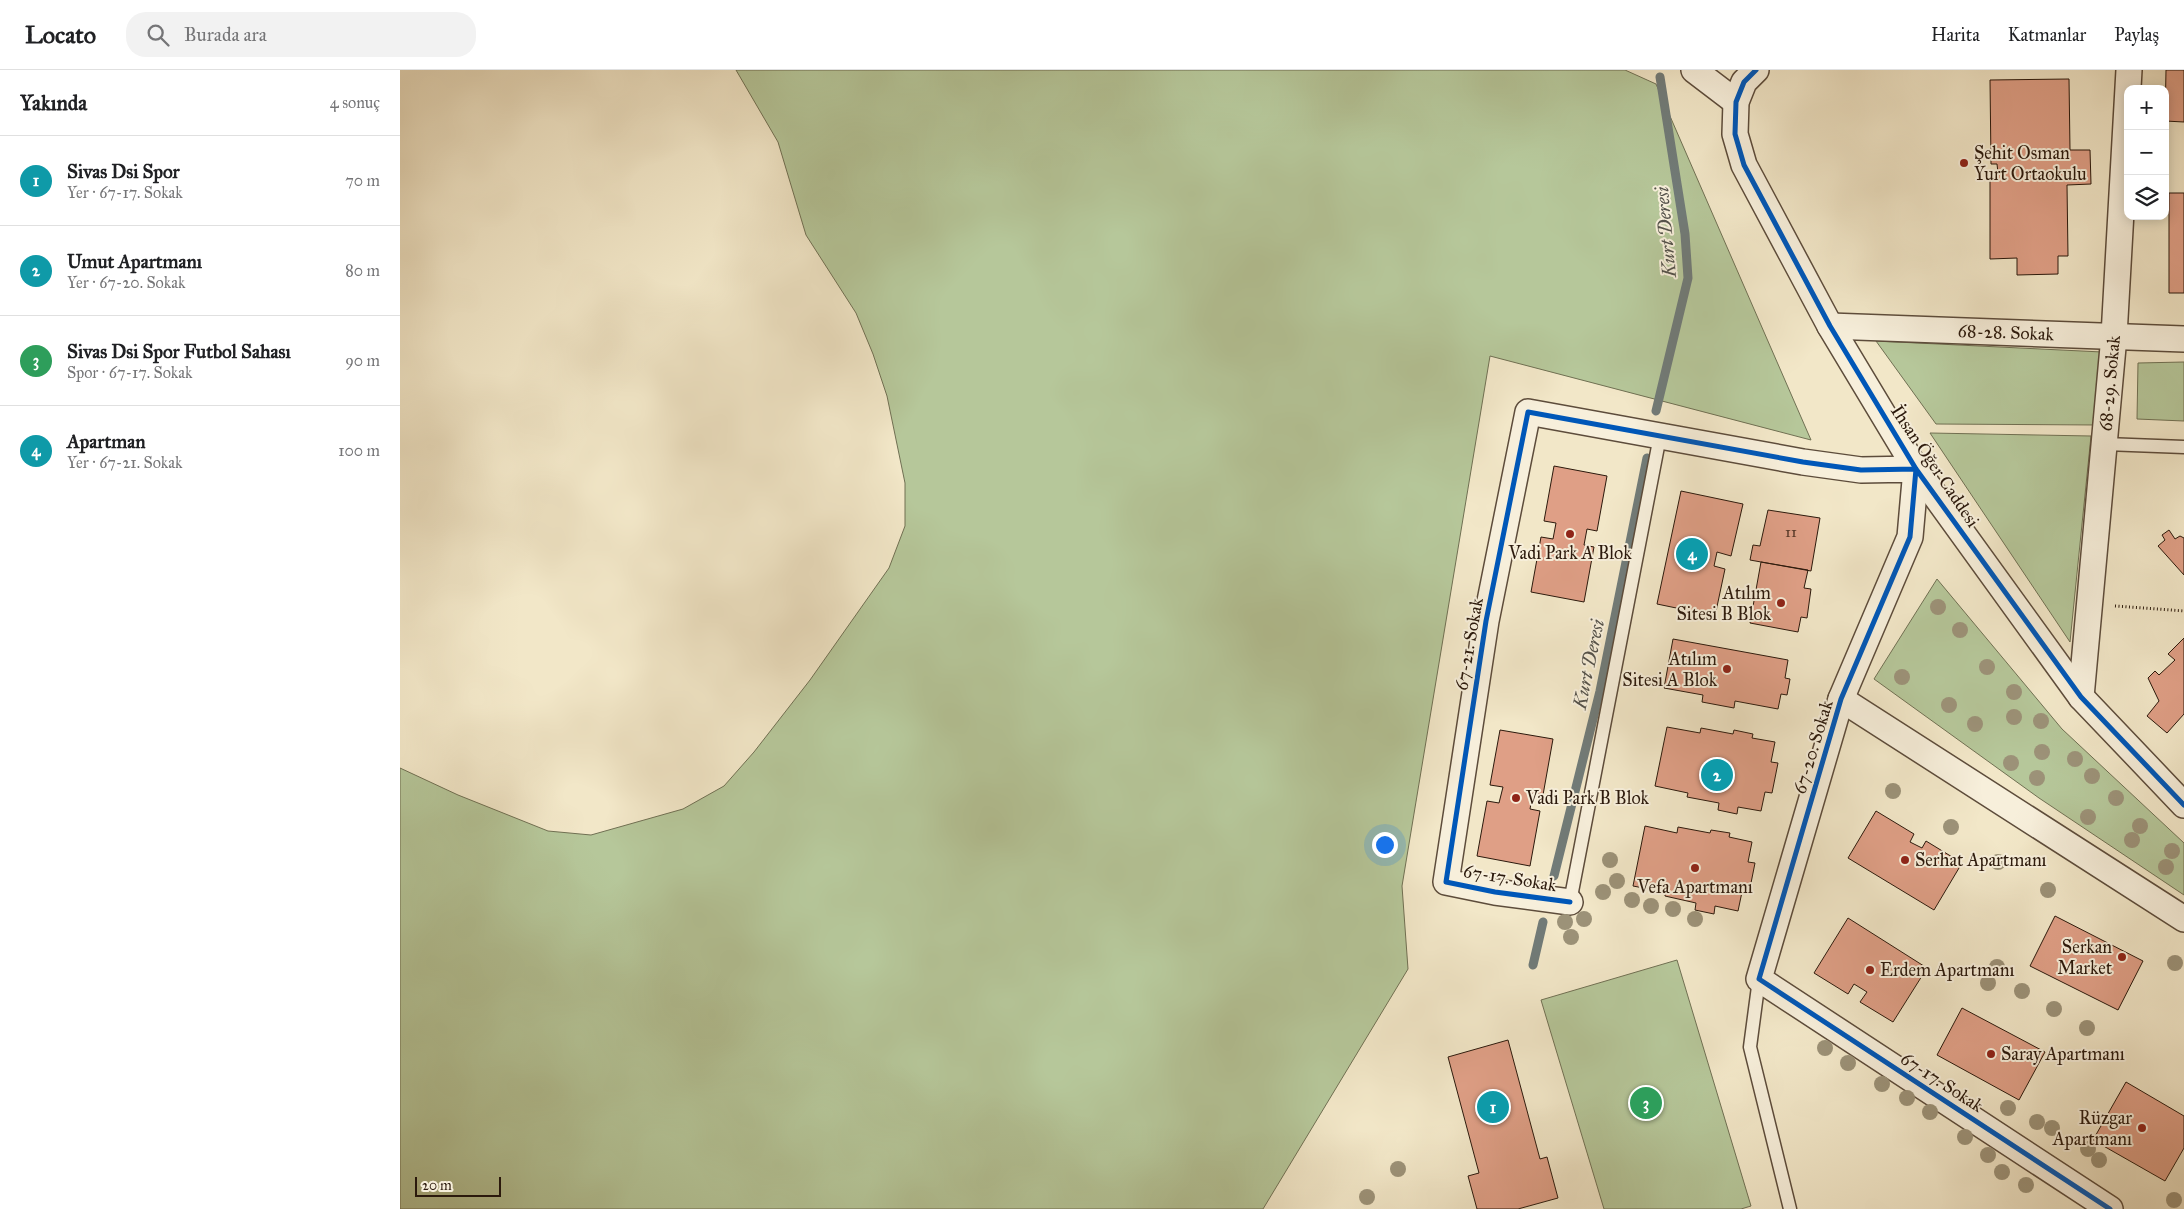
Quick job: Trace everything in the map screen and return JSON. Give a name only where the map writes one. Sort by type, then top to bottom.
[{"type":"street","points":[[1694,70],[1736,102],[1744,82],[1756,70]]},
{"type":"street","name":"68-29. Sokak","points":[[2081,697],[2114,336],[2128,70]]},
{"type":"street","name":"İhsan Öğer Caddesi","points":[[1736,102],[1735,134],[1744,165],[1830,326],[1916,468],[2081,697],[2184,805]]},
{"type":"street","name":"68-28. Sokak","points":[[1830,326],[2184,338]]},
{"type":"street","name":"67-21. Sokak","points":[[1446,882],[1486,620],[1528,412],[1660,436]]},
{"type":"street","points":[[1660,436],[1803,462],[1861,470],[1916,468]]},
{"type":"street","name":"67-20. Sokak","points":[[1759,979],[1841,699],[1910,537],[1916,468]]},
{"type":"street","points":[[1841,699],[2184,919]]},
{"type":"street","name":"67-17. Sokak","points":[[1446,882],[1495,892],[1570,902]]},
{"type":"street","name":"67-17. Sokak","points":[[1759,979],[2110,1209]]},
{"type":"lane","points":[[1570,902],[1660,436]]},
{"type":"lane","points":[[2105,444],[2184,447]]},
{"type":"lane","points":[[1759,979],[1750,1047],[1790,1209]]},
{"type":"path","points":[[2090,604],[2184,611]]},
{"type":"green space","points":[[736,70],[1625,70],[1656,84],[1811,440],[1490,356],[1402,886],[1408,969],[1263,1209],[400,1209],[400,768],[458,795],[548,831],[591,835],[683,809],[724,786],[754,752],[810,680],[889,568],[905,526],[905,483],[887,396],[873,354],[856,313],[806,235],[778,142]]},
{"type":"green space","points":[[1876,341],[2102,352],[2097,425],[1936,424]]},
{"type":"green space","points":[[2184,362],[2184,421],[2137,419],[2138,363]]},
{"type":"green space","points":[[1930,433],[2091,436],[2070,642]]},
{"type":"green space","points":[[1937,579],[2062,729],[2184,843],[2184,895],[2039,798],[1874,679]]},
{"type":"green space","points":[[1677,960],[1751,1206],[1741,1209],[1604,1209],[1541,1000]]},
{"type":"building","points":[[2166,70],[2184,70],[2184,122],[2169,121],[2169,85],[2166,85]]},
{"type":"building","name":"Şehit Osman Yurt Ortaokulu","points":[[2069,79],[2070,150],[2090,150],[2091,184],[2067,185],[2068,256],[2058,256],[2058,274],[2017,275],[2017,258],[1990,259],[1990,180],[1998,180],[1998,173],[1997,164],[1991,164],[1990,80]]},
{"type":"building","points":[[2169,193],[2184,193],[2184,293],[2169,293]]},
{"type":"building","name":"Vadi Park A Blok","points":[[1554,466],[1607,476],[1597,531],[1587,529],[1584,545],[1594,547],[1584,602],[1531,592],[1541,537],[1553,539],[1556,523],[1544,521]]},
{"type":"building","points":[[1681,491],[1743,504],[1731,556],[1717,552],[1714,566],[1725,569],[1715,616],[1657,604]]},
{"type":"building","points":[[1768,510],[1820,518],[1811,571],[1750,560],[1753,545],[1760,546]]},
{"type":"building","points":[[2169,530],[2175,539],[2180,536],[2184,538],[2184,575],[2158,546],[2165,540],[2162,535]]},
{"type":"building","name":"Atılım Sitesi B Blok","points":[[1761,562],[1808,570],[1804,588],[1811,589],[1807,618],[1801,617],[1798,632],[1750,623]]},
{"type":"building","points":[[2184,638],[2184,714],[2167,733],[2147,716],[2159,701],[2148,678],[2155,671],[2159,675],[2175,660],[2168,654]]},
{"type":"building","name":"Atılım Sitesi A Blok","points":[[1673,639],[1788,660],[1785,678],[1790,679],[1787,695],[1781,694],[1778,709],[1735,701],[1734,708],[1702,702],[1703,695],[1664,688]]},
{"type":"building","points":[[1667,727],[1700,733],[1701,728],[1733,734],[1734,730],[1753,734],[1752,738],[1775,742],[1771,762],[1778,763],[1772,793],[1765,792],[1761,811],[1738,807],[1737,814],[1718,810],[1719,803],[1687,797],[1688,793],[1655,786]]},
{"type":"building","name":"Vadi Park B Blok","points":[[1500,730],[1553,739],[1543,795],[1533,793],[1530,809],[1540,811],[1530,866],[1477,856],[1487,801],[1499,803],[1503,787],[1490,785]]},
{"type":"building","name":"Serhat Apartmanı","points":[[1876,811],[1914,834],[1910,842],[1922,848],[1926,841],[1962,863],[1934,910],[1848,858]]},
{"type":"building","name":"Vefa Apartmanı","points":[[1645,826],[1677,833],[1678,827],[1710,833],[1711,830],[1730,833],[1729,837],[1752,842],[1748,862],[1755,863],[1749,893],[1742,892],[1738,911],[1715,906],[1714,914],[1695,910],[1696,903],[1665,896],[1665,892],[1633,886]]},
{"type":"building","points":[[2055,916],[2143,961],[2118,1010],[2030,966]]},
{"type":"building","name":"Erdem Apartmanı","points":[[1848,918],[1927,968],[1893,1022],[1860,1002],[1867,992],[1854,984],[1848,994],[1814,973]]},
{"type":"building","name":"Saray Apartmanı","points":[[1962,1008],[2045,1052],[2019,1100],[1937,1055]]},
{"type":"building","points":[[1508,1040],[1540,1159],[1547,1157],[1558,1198],[1518,1209],[1477,1209],[1468,1176],[1479,1173],[1448,1057]]},
{"type":"building","name":"Rüzgar Apartmanı","points":[[2126,1082],[2184,1116],[2184,1148],[2165,1181],[2093,1140]]},
{"type":"waterway","name":"Kurt Deresi","points":[[1656,411],[1688,278],[1685,234],[1660,77]]},
{"type":"waterway","name":"Kurt Deresi","points":[[1554,876],[1600,691],[1647,458]]},
{"type":"waterway","name":"Kurt Deresi","points":[[1533,965],[1543,922]]},
{"type":"cycle path","points":[[1756,70],[1744,82],[1736,102],[1735,134],[1744,165],[1830,326],[1916,469],[2081,697],[2184,805]]},
{"type":"cycle path","points":[[1570,902],[1495,892],[1446,882],[1486,621],[1528,412],[1803,462],[1861,470],[1916,469],[1910,537],[1841,699],[1759,979],[2110,1209]]},
{"type":"place","name":"Şehit Osman Yurt Ortaokulu","points":[[1964,163]]},
{"type":"place","name":"Vadi Park A Blok","points":[[1570,534]]},
{"type":"place","name":"Apartman","points":[[1692,554]]},
{"type":"place","name":"Atılım Sitesi B Blok","points":[[1781,603]]},
{"type":"place","name":"Atılım Sitesi A Blok","points":[[1727,669]]},
{"type":"place","name":"Umut Apartmanı","points":[[1717,775]]},
{"type":"place","name":"Vadi Park B Blok","points":[[1516,798]]},
{"type":"place","name":"Serhat Apartmanı","points":[[1905,860]]},
{"type":"place","name":"Vefa Apartmanı","points":[[1695,868]]},
{"type":"place","name":"Serkan Market","points":[[2122,957]]},
{"type":"place","name":"Erdem Apartmanı","points":[[1870,970]]},
{"type":"place","name":"Saray Apartmanı","points":[[1991,1054]]},
{"type":"place","name":"Sivas Dsi Spor Futbol Sahası","points":[[1646,1103]]},
{"type":"place","name":"Sivas Dsi Spor","points":[[1493,1107]]},
{"type":"place","name":"Rüzgar Apartmanı","points":[[2142,1128]]}]
